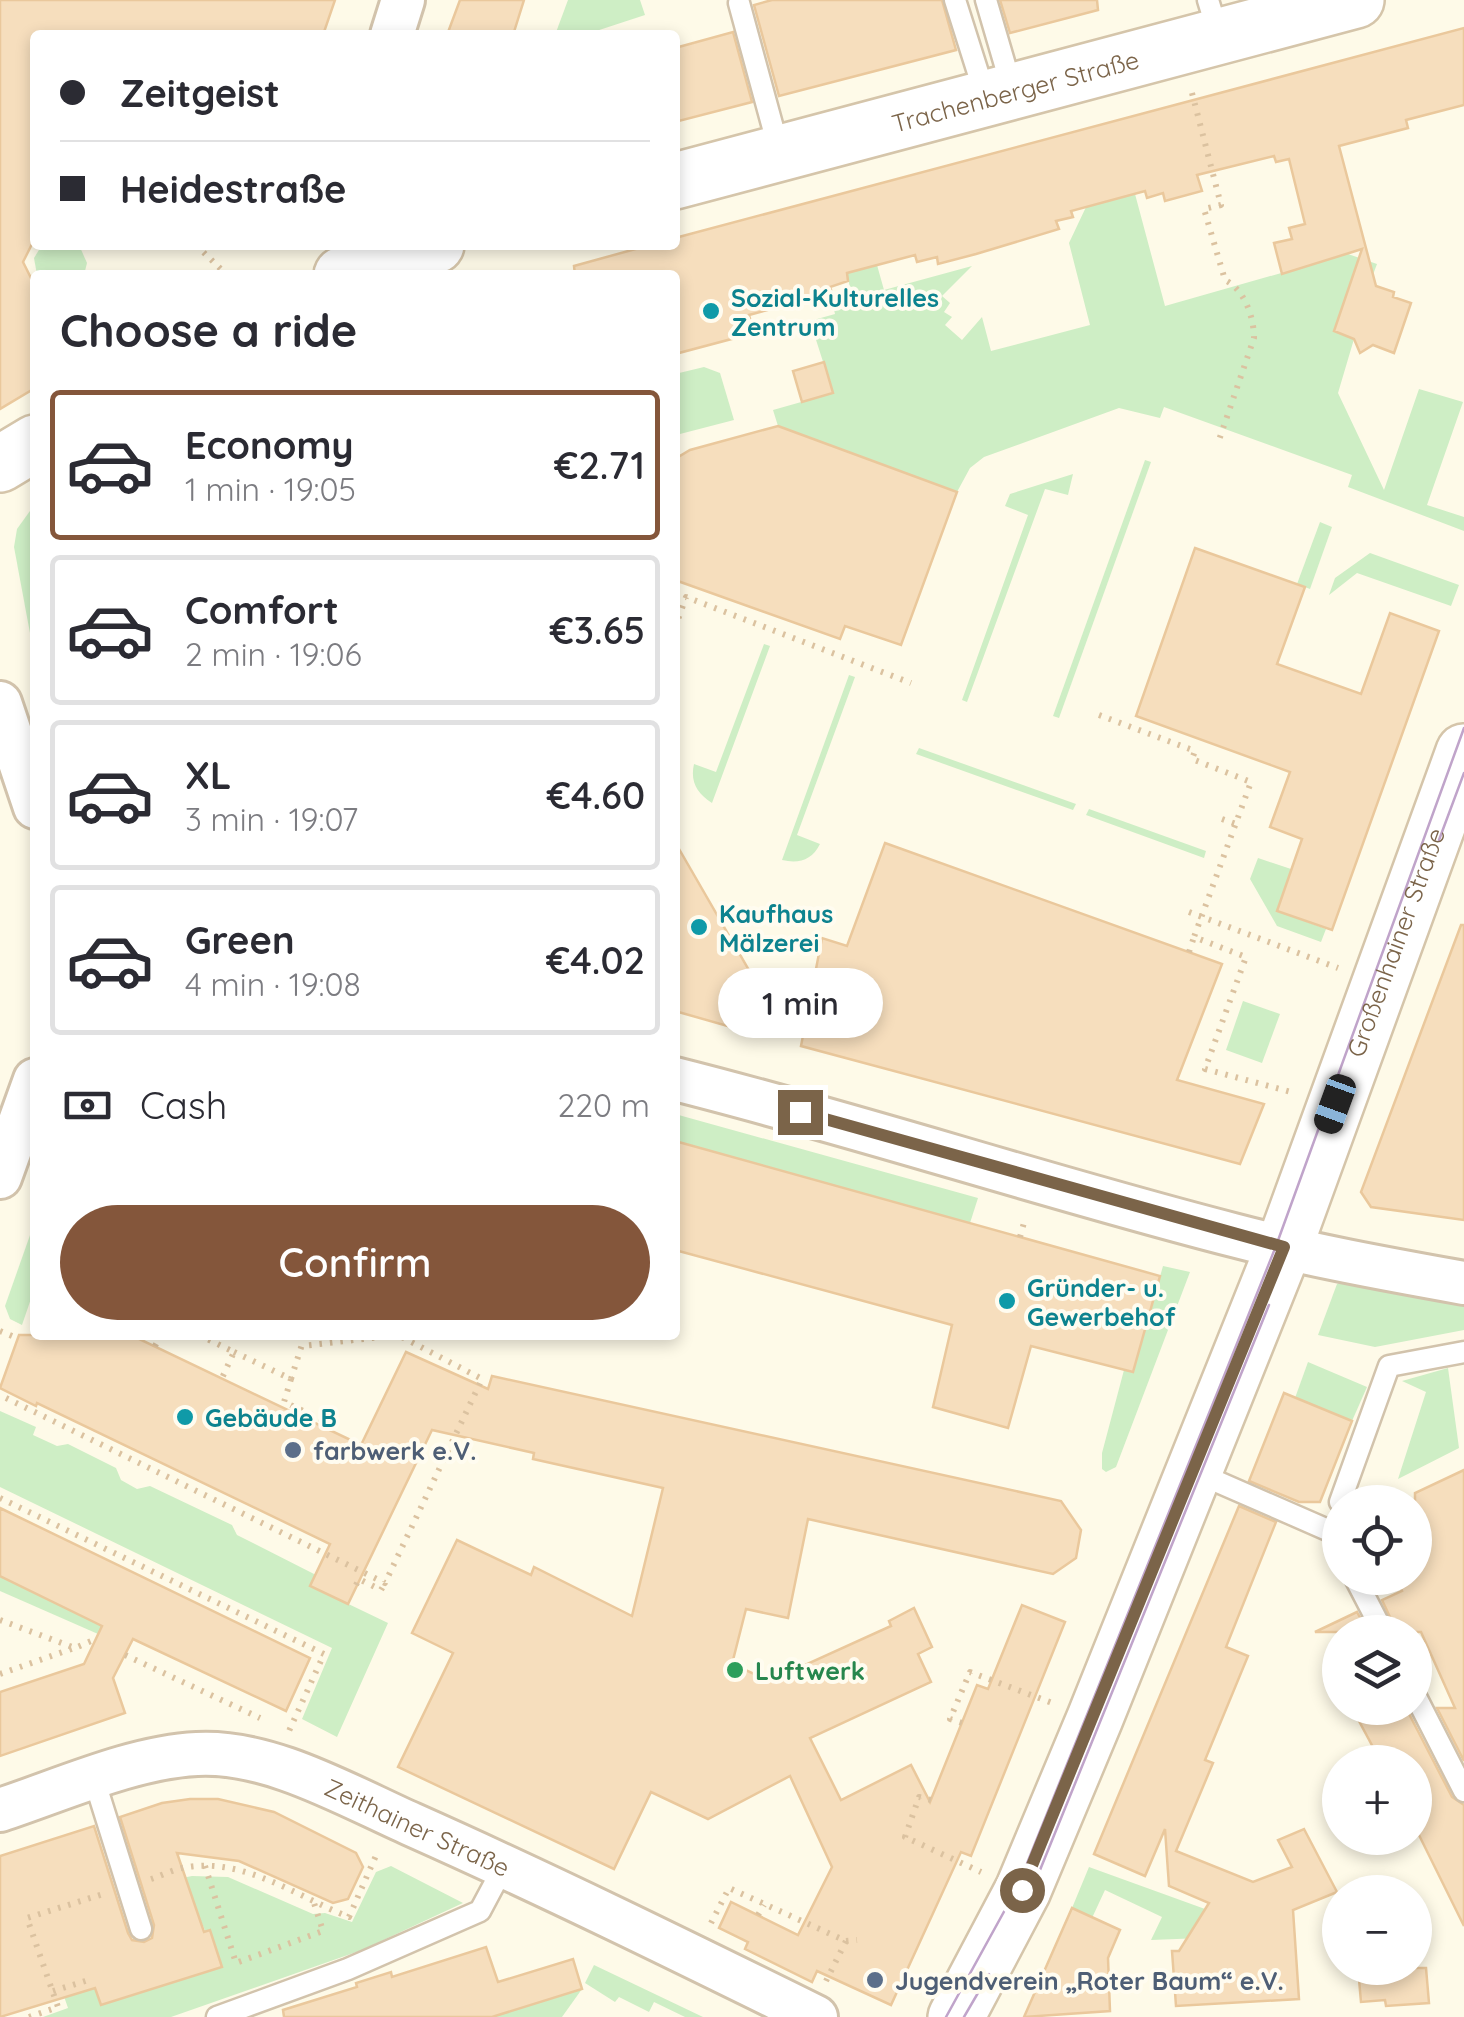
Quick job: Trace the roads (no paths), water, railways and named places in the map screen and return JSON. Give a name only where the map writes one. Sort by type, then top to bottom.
[{"type":"main road","name":"Trachenberger Straße","points":[[680,181],[1000,95],[1213,18],[1356,0]]},
{"type":"main road","points":[[343,264],[412,250]]},
{"type":"main road","points":[[0,464],[30,446]]},
{"type":"main road","name":"Großenhainer Straße","points":[[956,2017],[1022,1890],[1095,1718],[1284,1247],[1464,752]]},
{"type":"street","points":[[394,30],[403,0]]},
{"type":"street","points":[[0,702],[30,792]]},
{"type":"street","points":[[680,1081],[1284,1247],[1464,1283]]},
{"type":"street","points":[[0,1177],[30,1094]]},
{"type":"street","name":"Zeithainer Straße","points":[[0,1810],[150,1761],[281,1748],[393,1816],[813,2016]]},
{"type":"lane","points":[[955,0],[1000,95]]},
{"type":"lane","points":[[986,0],[1000,95]]},
{"type":"lane","points":[[739,3],[780,153]]},
{"type":"lane","points":[[1346,1485],[1389,1366],[1464,1352]]},
{"type":"lane","points":[[1194,1471],[1322,1534]]},
{"type":"lane","points":[[1430,1725],[1464,1791]]},
{"type":"lane","points":[[94,1779],[141,1930]]},
{"type":"lane","points":[[217,2017],[348,1970],[480,1911],[504,1866]]},
{"type":"tram line","points":[[946,2017],[1017,1888],[1218,1391],[1276,1246],[1464,728]]},
{"type":"tram line","points":[[1439,840],[1464,773]]},
{"type":"tram line","points":[[1040,1870],[1269,1305]]},
{"type":"tram line","points":[[964,2017],[989,1974]]},
{"type":"place","name":"Sozial-Kulturelles Zentrum","points":[[711,311]]},
{"type":"place","name":"Kaufhaus Mälzerei","points":[[699,927]]},
{"type":"place","name":"Gründer- u. Gewerbehof","points":[[1007,1301]]},
{"type":"place","name":"Gebäude B","points":[[185,1417]]},
{"type":"place","name":"farbwerk e.V.","points":[[293,1450]]},
{"type":"place","name":"Luftwerk","points":[[735,1670]]},
{"type":"place","name":"Jugendverein „Roter Baum“ e.V.","points":[[875,1980]]}]
